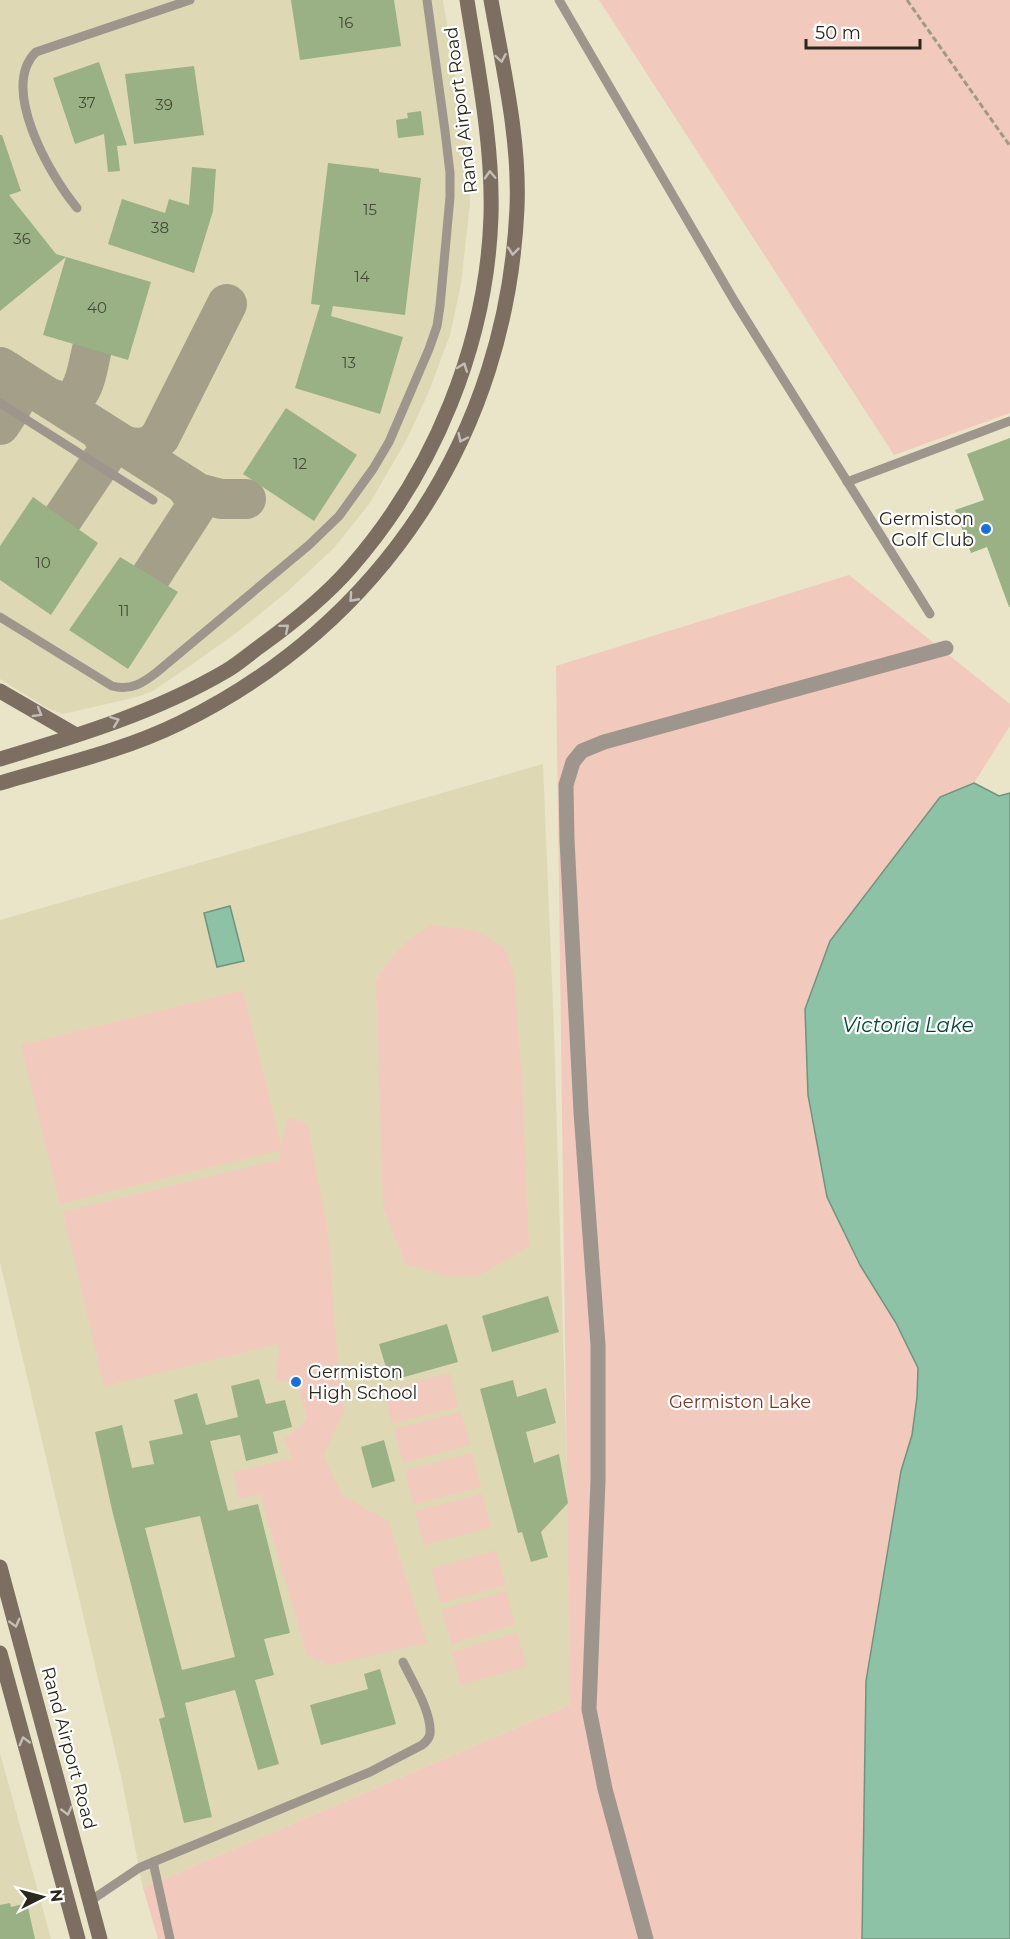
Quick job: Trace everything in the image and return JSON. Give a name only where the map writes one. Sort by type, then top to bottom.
[{"type":"street","name":"Rand Airport Road","points":[[0,759],[76,735],[166,702],[227,670],[282,631],[350,568],[380,530],[423,465],[466,359],[478,316],[488,255],[491,217],[490,172],[482,90],[467,0]]},
{"type":"street","points":[[0,783],[150,736],[181,722],[244,687],[294,653],[348,604],[399,546],[432,498],[477,405],[503,322],[514,252],[517,207],[514,141],[491,0]]},
{"type":"street","points":[[646,1939],[605,1789],[589,1709],[598,1481],[598,1345],[580,1112],[567,840],[568,773],[582,751],[604,742],[946,648]]},
{"type":"street","points":[[0,691],[76,735]]},
{"type":"street","name":"Rand Airport Road","points":[[0,1567],[100,1939]]},
{"type":"street","points":[[0,1653],[78,1939]]},
{"type":"lane","points":[[18,63],[36,52],[190,0]]},
{"type":"lane","points":[[0,617],[112,686],[126,688],[138,685],[157,672],[309,545],[334,522],[355,495],[389,442],[429,350],[437,326],[440,306],[448,224],[450,173],[427,0]]},
{"type":"lane","points":[[559,0],[735,302],[930,614]]},
{"type":"lane","points":[[23,136],[50,175],[77,208]]},
{"type":"lane","points":[[0,403],[153,500]]},
{"type":"lane","points":[[848,482],[1010,421]]},
{"type":"lane","points":[[90,1901],[123,1878],[153,1862],[370,1772],[422,1746],[430,1733],[428,1721],[419,1695],[402,1662]]},
{"type":"lane","points":[[153,1862],[170,1939]]},
{"type":"path","points":[[907,0],[1010,146]]},
{"type":"shaded area","points":[[0,0],[443,0],[468,153],[470,203],[461,284],[450,335],[429,391],[408,437],[370,503],[334,548],[288,591],[239,631],[194,663],[153,691],[137,697],[63,714],[47,708],[0,679]]},
{"type":"shaded area","name":"Germiston High School","points":[[543,764],[554,1031],[568,1503],[570,1705],[143,1888],[121,1776],[0,1262],[0,920]]},
{"type":"shaded area","points":[[0,1753],[51,1939],[0,1939]]},
{"type":"green space","points":[[599,0],[1010,0],[1010,413],[894,455]]},
{"type":"green space","name":"Germiston Lake","points":[[849,575],[1010,704],[1010,726],[974,783],[939,797],[805,1009],[808,1095],[827,1197],[860,1265],[896,1323],[918,1368],[912,1435],[901,1471],[866,1681],[862,1939],[158,1939],[143,1888],[570,1705],[556,666]]},
{"type":"green space","points":[[431,925],[474,930],[489,938],[504,947],[514,972],[522,1082],[529,1247],[479,1275],[451,1277],[405,1264],[383,1206],[376,981],[399,949]]},
{"type":"green space","points":[[243,990],[281,1145],[288,1117],[307,1123],[328,1232],[337,1354],[344,1411],[323,1456],[342,1495],[388,1521],[427,1643],[329,1665],[307,1655],[260,1494],[239,1499],[233,1472],[292,1458],[284,1439],[307,1420],[298,1382],[276,1381],[279,1344],[104,1386],[63,1212],[279,1160],[281,1150],[60,1204],[21,1045]]},
{"type":"green space","points":[[450,1373],[458,1407],[392,1424],[384,1390]]},
{"type":"green space","points":[[461,1412],[470,1445],[403,1463],[394,1429]]},
{"type":"green space","points":[[472,1453],[481,1487],[413,1505],[405,1471]]},
{"type":"green space","points":[[482,1494],[491,1527],[424,1545],[415,1511]]},
{"type":"green space","points":[[496,1550],[506,1585],[441,1603],[431,1569]]},
{"type":"green space","points":[[506,1591],[515,1624],[451,1644],[442,1610]]},
{"type":"green space","points":[[517,1633],[527,1666],[461,1685],[452,1652]]},
{"type":"water","name":"Victoria Lake","points":[[974,783],[999,796],[1010,793],[1010,1939],[862,1939],[866,1681],[901,1471],[912,1435],[918,1368],[896,1323],[860,1265],[827,1197],[808,1095],[805,1009],[830,941],[940,797]]},
{"type":"water","points":[[230,906],[244,961],[217,967],[204,913]]},
{"type":"building","points":[[291,0],[394,0],[401,46],[300,60]]},
{"type":"building","points":[[99,62],[127,145],[117,146],[120,171],[108,172],[104,134],[75,144],[53,78]]},
{"type":"building","points":[[194,66],[204,135],[134,144],[125,74]]},
{"type":"building","points":[[421,111],[424,135],[398,138],[396,120],[408,118],[407,113]]},
{"type":"building","points":[[0,135],[2,135],[21,191],[9,195],[56,254],[151,282],[128,360],[43,335],[66,257],[0,311]]},
{"type":"building","points":[[328,163],[379,169],[379,172],[421,178],[405,315],[333,306],[331,316],[403,337],[380,414],[295,388],[320,305],[311,304]]},
{"type":"building","points":[[192,167],[216,169],[213,211],[194,273],[108,244],[122,199],[165,213],[169,199],[189,205]]},
{"type":"building","points":[[286,408],[357,455],[314,521],[243,474]]},
{"type":"building","name":"Germiston Golf Club","points":[[1010,438],[1009,607],[987,547],[971,553],[955,510],[984,500],[967,454]]},
{"type":"building","points":[[33,497],[98,543],[51,615],[0,580],[0,546]]},
{"type":"building","points":[[120,557],[178,592],[128,669],[69,630]]},
{"type":"building","points":[[548,1296],[559,1332],[492,1352],[482,1316]]},
{"type":"building","points":[[447,1324],[458,1362],[390,1381],[379,1344]]},
{"type":"building","points":[[259,1379],[266,1404],[285,1400],[292,1427],[273,1432],[278,1453],[246,1461],[240,1435],[210,1441],[228,1511],[258,1504],[290,1633],[264,1639],[274,1675],[255,1680],[279,1764],[258,1770],[235,1690],[185,1703],[212,1817],[184,1823],[159,1719],[165,1717],[112,1510],[95,1432],[122,1425],[132,1468],[154,1464],[149,1441],[183,1434],[174,1400],[197,1393],[206,1425],[238,1417],[231,1386]],"holes":[[[200,1516],[235,1657],[182,1670],[145,1528]]]},
{"type":"building","points":[[513,1380],[517,1397],[546,1388],[556,1423],[526,1432],[534,1463],[559,1454],[568,1503],[541,1532],[548,1557],[531,1562],[522,1532],[518,1533],[480,1389]]},
{"type":"building","points":[[384,1440],[395,1481],[372,1488],[361,1447]]},
{"type":"building","points":[[380,1669],[396,1724],[321,1745],[310,1705],[368,1689],[364,1674]]},
{"type":"building","points":[[10,1903],[11,1907],[27,1903],[35,1939],[0,1939],[0,1905]]},
{"type":"taxiway","points":[[0,367],[123,445],[133,448],[148,446],[160,437],[227,304]]},
{"type":"taxiway","points":[[50,398],[61,401],[70,400],[77,395],[85,379],[92,349]]},
{"type":"taxiway","points":[[0,425],[13,405],[17,391],[17,384],[7,371]]},
{"type":"taxiway","points":[[63,518],[106,454],[107,443],[100,431]]},
{"type":"taxiway","points":[[123,445],[198,493],[221,499],[246,499]]},
{"type":"taxiway","points":[[151,576],[195,508],[194,497],[185,485]]},
{"type":"place","name":"Germiston Golf Club","points":[[986,529]]},
{"type":"place","name":"Germiston High School","points":[[296,1382]]}]
